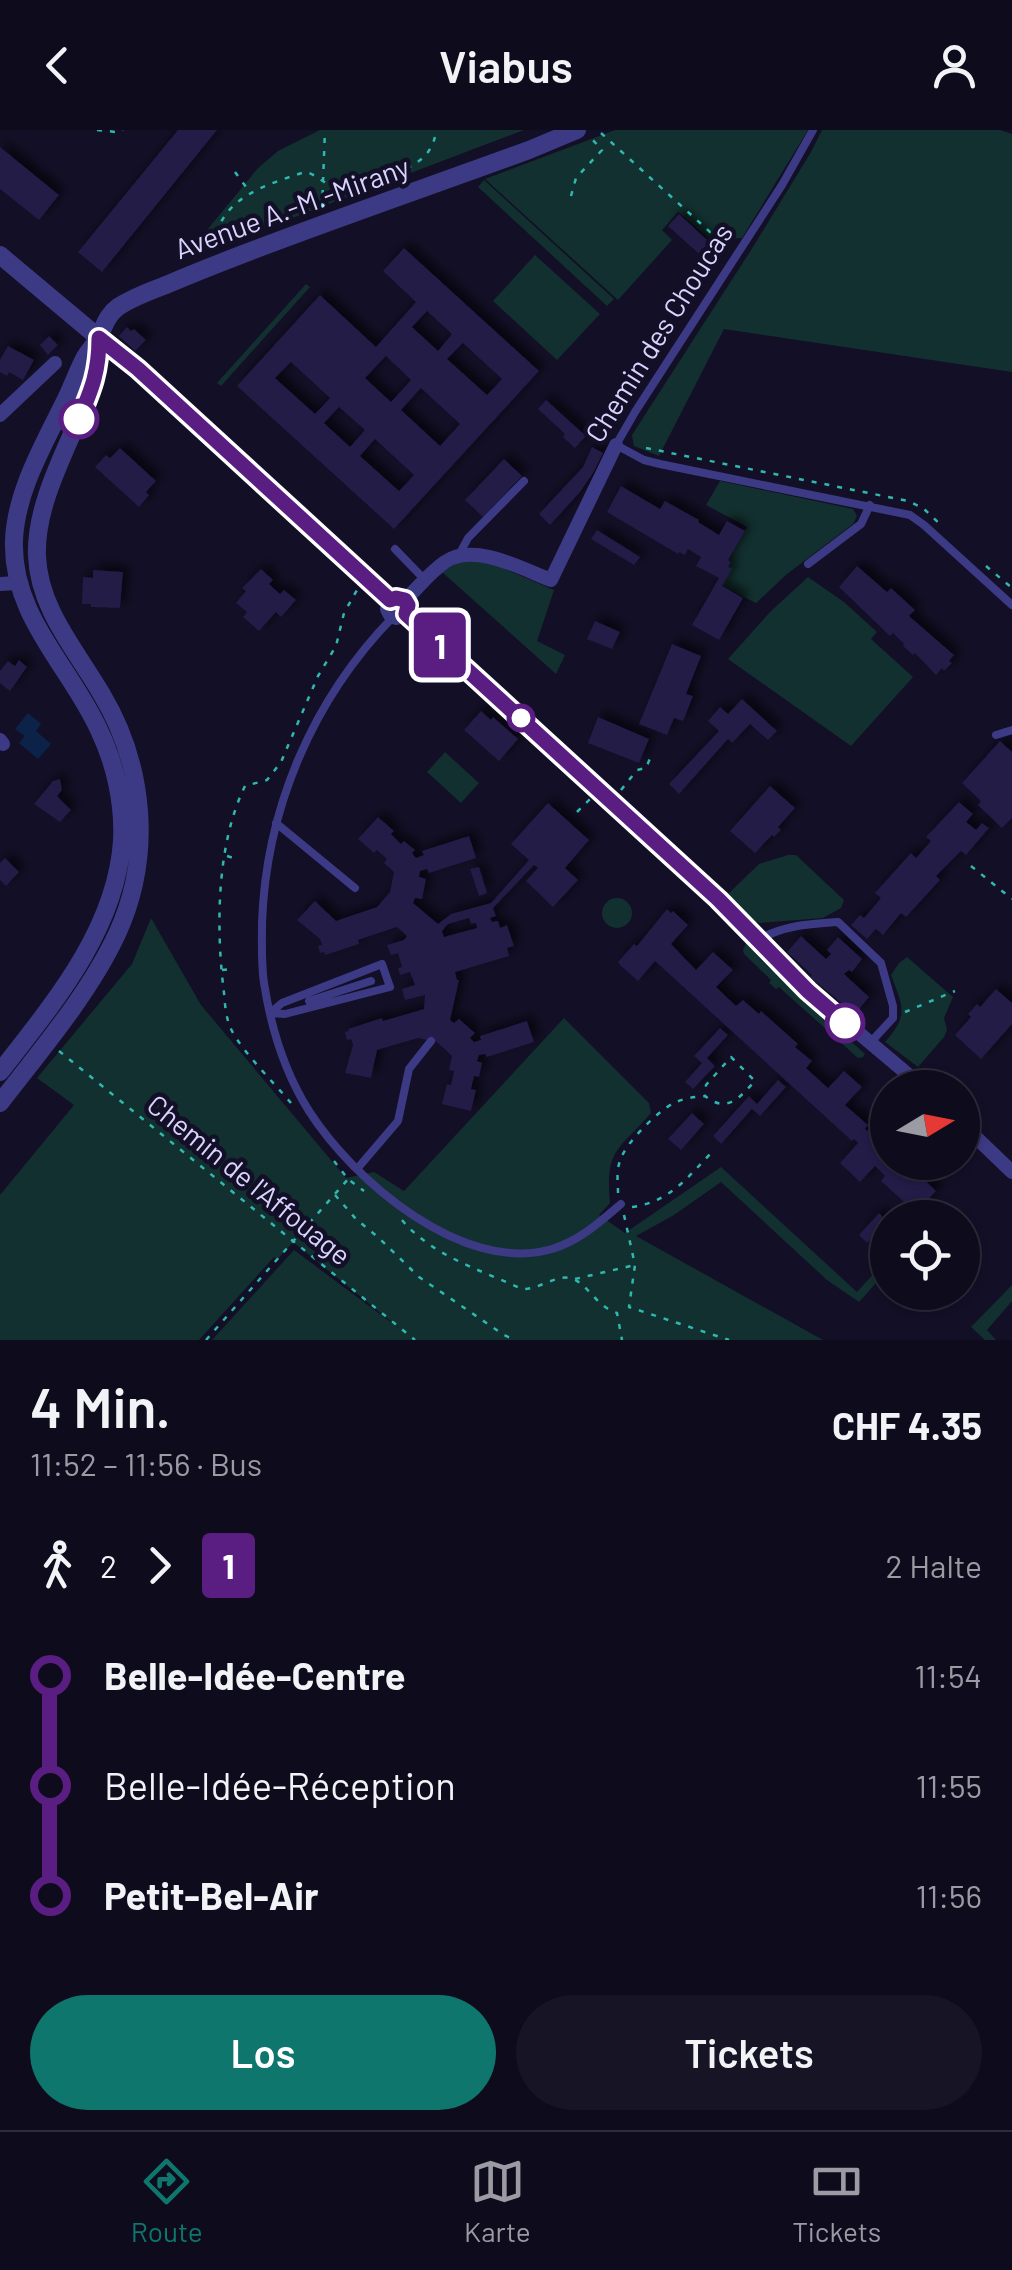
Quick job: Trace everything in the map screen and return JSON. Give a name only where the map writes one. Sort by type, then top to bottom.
[{"type":"street","name":"Avenue A.-M.-Mirany","points":[[0,1072],[94,939],[109,902],[122,840],[117,783],[99,730],[9,583],[21,500],[84,358],[110,314],[133,298],[248,252],[529,150],[584,134]]},
{"type":"street","points":[[0,255],[138,369],[642,828],[808,991],[902,1070]]},
{"type":"street","points":[[0,1104],[106,955],[136,878],[138,796],[129,752],[102,694],[53,615],[37,560],[43,513],[99,364],[99,338]]},
{"type":"street","points":[[0,415],[55,362]]},
{"type":"street","name":"Chemin des Choucas","points":[[460,555],[500,560],[551,580],[616,444]]},
{"type":"street","points":[[398,608],[441,564],[460,555]]},
{"type":"street","points":[[9,583],[40,578]]},
{"type":"street","points":[[980,1141],[1012,1172]]},
{"type":"lane","name":"Chemin des Choucas","points":[[616,444],[813,130]]},
{"type":"lane","points":[[616,444],[660,464],[900,511],[917,519],[1012,606]]},
{"type":"lane","points":[[460,555],[468,538],[524,482]]},
{"type":"lane","points":[[808,564],[861,524],[870,505]]},
{"type":"lane","points":[[395,550],[425,580]]},
{"type":"lane","points":[[398,608],[323,708],[294,766],[276,824],[264,887],[262,948],[270,1014],[288,1069],[325,1132],[357,1169],[404,1208],[464,1241],[506,1252],[551,1249],[592,1228],[622,1204]]},
{"type":"lane","points":[[996,735],[1012,730]]},
{"type":"lane","points":[[276,824],[354,888]]},
{"type":"lane","points":[[758,940],[795,925],[838,922],[881,962],[893,1018],[869,1044]]},
{"type":"lane","points":[[270,1014],[282,1003],[309,1001],[390,987],[382,964],[309,1001],[285,1014],[270,1014]]},
{"type":"lane","points":[[309,1001],[371,981]]},
{"type":"lane","points":[[357,1169],[398,1121],[408,1069],[431,1041]]},
{"type":"path","points":[[98,130],[123,130]]},
{"type":"path","points":[[324,212],[321,206],[325,130]]},
{"type":"path","points":[[215,252],[217,228],[232,206],[250,192],[305,172],[340,188],[381,177],[416,164],[435,144],[436,130]]},
{"type":"path","points":[[601,133],[710,232],[725,233],[743,247]]},
{"type":"path","points":[[571,196],[576,178],[602,150],[584,134]]},
{"type":"path","points":[[235,172],[250,192]]},
{"type":"path","points":[[620,791],[636,770],[646,768],[650,756]]},
{"type":"path","points":[[577,812],[596,793]]},
{"type":"path","points":[[226,856],[238,859]]},
{"type":"path","points":[[972,866],[1012,899]]},
{"type":"path","points":[[221,970],[232,969]]},
{"type":"path","points":[[893,1018],[954,991]]},
{"type":"path","name":"Chemin de l'Affouage","points":[[58,1050],[415,1340]]},
{"type":"path","points":[[404,1208],[401,1219],[450,1258],[522,1289],[567,1277],[574,1279],[603,1307],[623,1312],[629,1306],[635,1265],[617,1177],[620,1158],[671,1104],[705,1096],[712,1102],[737,1100],[755,1081],[730,1057],[706,1086],[705,1096]]},
{"type":"path","points":[[622,1204],[634,1208],[658,1201],[678,1188],[713,1150]]},
{"type":"path","points":[[206,1340],[357,1169]]},
{"type":"path","points":[[334,1196],[419,1276],[515,1340]]},
{"type":"path","points":[[574,1279],[635,1265]]},
{"type":"path","points":[[629,1306],[729,1340]]},
{"type":"path","points":[[617,1312],[622,1340]]},
{"type":"green space","points":[[320,130],[524,130],[205,251],[198,250],[198,241],[258,168],[278,151]]},
{"type":"green space","points":[[615,130],[808,130],[742,238],[710,240],[678,212],[662,230],[672,240],[618,300],[485,179]]},
{"type":"green space","points":[[822,130],[1000,130],[1012,134],[1012,372],[724,329],[659,456],[634,446],[632,435],[753,247]]},
{"type":"green space","points":[[484,180],[614,299],[607,306],[478,187]]},
{"type":"green space","points":[[535,255],[600,314],[557,360],[493,301]]},
{"type":"green space","points":[[306,284],[310,287],[221,386],[217,383]]},
{"type":"green space","points":[[720,481],[853,509],[857,516],[853,524],[756,603],[722,586],[731,569],[728,560],[747,527],[706,505]]},
{"type":"green space","points":[[467,560],[496,565],[554,590],[537,641],[565,655],[556,674],[442,572]]},
{"type":"green space","points":[[808,577],[877,632],[871,639],[913,677],[851,746],[728,659]]},
{"type":"green space","points":[[445,752],[479,783],[461,803],[427,772]]},
{"type":"green space","points":[[796,855],[844,900],[841,908],[823,918],[751,921],[726,896],[759,864]]},
{"type":"green space","points":[[617,898],[628,902],[632,913],[628,924],[617,928],[606,924],[602,913],[606,902]]},
{"type":"green space","points":[[151,918],[201,1005],[346,1178],[374,1172],[404,1191],[564,1018],[649,1103],[651,1113],[616,1152],[610,1172],[610,1203],[599,1215],[625,1233],[721,1167],[857,1292],[870,1278],[870,1290],[859,1302],[827,1280],[721,1182],[636,1236],[823,1340],[212,1340],[294,1250],[404,1332],[293,1242],[278,1259],[274,1257],[199,1340],[0,1340],[0,1195],[74,1105],[37,1078],[132,964]]},
{"type":"green space","points":[[746,943],[865,1054],[863,1057],[858,1058],[779,987],[769,983],[771,980],[744,954]]},
{"type":"green space","points":[[907,957],[953,997],[944,1018],[944,1037],[918,1067],[885,1042],[898,1025],[902,1010],[891,975]]},
{"type":"green space","points":[[1012,1285],[1012,1301],[987,1330],[996,1340],[985,1340],[971,1327]]},
{"type":"water","points":[[28,713],[41,724],[36,731],[51,744],[38,759],[19,743],[25,736],[15,729]]},
{"type":"building","points":[[178,130],[217,130],[102,272],[78,252]]},
{"type":"building","points":[[0,147],[59,195],[39,220],[0,189]]},
{"type":"building","points":[[679,214],[717,249],[707,261],[668,226]]},
{"type":"building","points":[[404,248],[539,371],[394,529],[237,386],[320,295],[376,347],[416,302],[383,271]],"holes":[[[427,311],[452,334],[438,351],[412,327]],[[463,343],[502,379],[487,395],[447,359]],[[386,356],[411,380],[391,402],[365,378]],[[291,362],[330,398],[315,414],[275,378]],[[421,388],[460,424],[440,446],[401,410]],[[339,407],[365,430],[350,447],[324,423]],[[375,439],[414,475],[399,491],[360,456]]]},
{"type":"building","points":[[127,327],[146,340],[135,351],[119,336]]},
{"type":"building","points":[[49,336],[58,345],[48,355],[40,345]]},
{"type":"building","points":[[8,346],[34,360],[23,380],[0,372],[0,360]]},
{"type":"building","points":[[546,400],[586,436],[575,448],[538,409]]},
{"type":"building","points":[[592,447],[603,453],[593,473],[550,525],[539,514],[583,467]]},
{"type":"building","points":[[120,448],[156,481],[139,507],[95,467]]},
{"type":"building","points":[[504,459],[522,476],[483,517],[465,500]]},
{"type":"building","points":[[621,486],[660,509],[665,501],[719,535],[727,521],[745,531],[728,560],[732,569],[722,586],[743,598],[719,640],[692,625],[719,578],[696,566],[701,557],[688,549],[685,555],[678,554],[607,512]]},
{"type":"building","points":[[597,530],[640,557],[634,565],[591,539]]},
{"type":"building","points":[[857,566],[887,592],[891,588],[915,610],[909,616],[954,655],[944,671],[942,668],[936,675],[839,587]]},
{"type":"building","points":[[261,569],[280,594],[284,590],[296,600],[281,617],[276,612],[259,631],[243,617],[247,612],[236,603],[246,591],[242,588]]},
{"type":"building","points":[[93,570],[123,572],[120,608],[82,604],[83,577],[93,578]]},
{"type":"building","points":[[595,621],[620,632],[612,649],[587,639]]},
{"type":"building","points":[[672,644],[701,656],[686,694],[693,696],[683,721],[674,718],[667,735],[639,724]]},
{"type":"building","points":[[19,660],[27,667],[10,691],[0,683],[0,671],[8,661],[15,666]]},
{"type":"building","points":[[742,699],[777,731],[768,740],[750,724],[732,743],[728,739],[679,794],[669,784],[719,731],[708,721],[720,707],[728,714]]},
{"type":"building","points":[[481,711],[518,739],[499,761],[464,730]]},
{"type":"building","points":[[598,717],[649,739],[639,763],[588,743]]},
{"type":"building","points":[[1000,741],[1012,752],[1012,818],[1002,828],[962,783]]},
{"type":"building","points":[[60,779],[62,790],[57,796],[71,810],[60,822],[34,804],[53,781]]},
{"type":"building","points":[[770,786],[795,808],[778,827],[781,830],[755,853],[730,831]]},
{"type":"building","points":[[959,802],[973,814],[966,822],[976,830],[982,823],[989,828],[966,855],[961,851],[936,876],[940,880],[906,917],[901,913],[883,935],[876,929],[867,939],[851,925],[860,915],[864,918],[881,898],[875,893],[911,853],[916,858],[931,841],[926,837]]},
{"type":"building","points":[[548,803],[589,840],[565,868],[578,880],[553,907],[526,881],[538,868],[534,865],[493,908],[496,916],[490,918],[492,922],[498,921],[500,928],[507,925],[514,946],[507,948],[509,956],[455,972],[459,980],[450,1020],[454,1023],[459,1019],[475,1033],[470,1038],[474,1042],[481,1040],[480,1036],[527,1021],[534,1042],[487,1057],[479,1055],[477,1061],[482,1063],[471,1089],[476,1090],[471,1111],[442,1104],[454,1071],[449,1070],[452,1056],[437,1042],[418,1038],[377,1050],[371,1078],[345,1073],[353,1045],[351,1039],[347,1040],[348,1029],[424,1009],[425,995],[405,1000],[402,989],[415,985],[410,972],[400,975],[398,953],[391,955],[387,945],[407,936],[397,927],[325,955],[320,953],[320,939],[297,920],[315,901],[336,921],[377,907],[390,892],[394,872],[384,863],[387,859],[358,839],[378,817],[394,831],[391,834],[401,844],[404,841],[415,850],[412,853],[416,858],[424,855],[422,851],[469,836],[476,858],[429,873],[427,869],[420,871],[419,877],[426,879],[422,899],[415,898],[413,903],[438,924],[451,914],[491,903],[529,860],[511,844]],"holes":[[[469,918],[471,924],[476,923],[477,928],[444,937],[442,931],[448,924]]]},
{"type":"building","points":[[5,858],[19,872],[6,886],[0,880],[0,863]]},
{"type":"building","points":[[479,867],[487,893],[479,896],[470,869]]},
{"type":"building","points":[[667,909],[673,911],[688,925],[671,944],[696,970],[713,952],[733,970],[716,987],[736,1006],[743,1000],[759,1014],[761,1011],[798,1044],[795,1047],[812,1061],[806,1068],[828,1088],[844,1071],[862,1087],[845,1105],[868,1125],[865,1129],[870,1129],[870,1171],[860,1182],[840,1163],[858,1143],[854,1139],[655,961],[638,981],[621,966],[618,962],[634,944],[637,946]]},
{"type":"building","points":[[801,936],[826,959],[831,954],[827,950],[838,937],[862,959],[852,972],[844,974],[869,997],[855,1014],[787,952]]},
{"type":"building","points":[[996,989],[1012,1003],[1012,1024],[981,1059],[955,1035],[971,1017],[968,1014]]},
{"type":"building","points":[[720,1028],[728,1035],[707,1058],[715,1066],[693,1089],[685,1082],[702,1063],[694,1056]]},
{"type":"building","points":[[778,1080],[786,1087],[760,1116],[752,1109],[721,1144],[713,1136],[749,1096],[757,1104]]},
{"type":"building","points":[[692,1113],[704,1124],[681,1150],[668,1139]]},
{"type":"building","points":[[925,1180],[936,1191],[928,1200],[902,1200],[881,1181]]},
{"type":"building","points":[[870,1223],[867,1243],[859,1235]]},
{"type":"bus line","name":"1","points":[[79,419],[99,364],[99,338],[138,369],[390,600],[405,600],[406,614],[718,899],[845,1023]]}]
